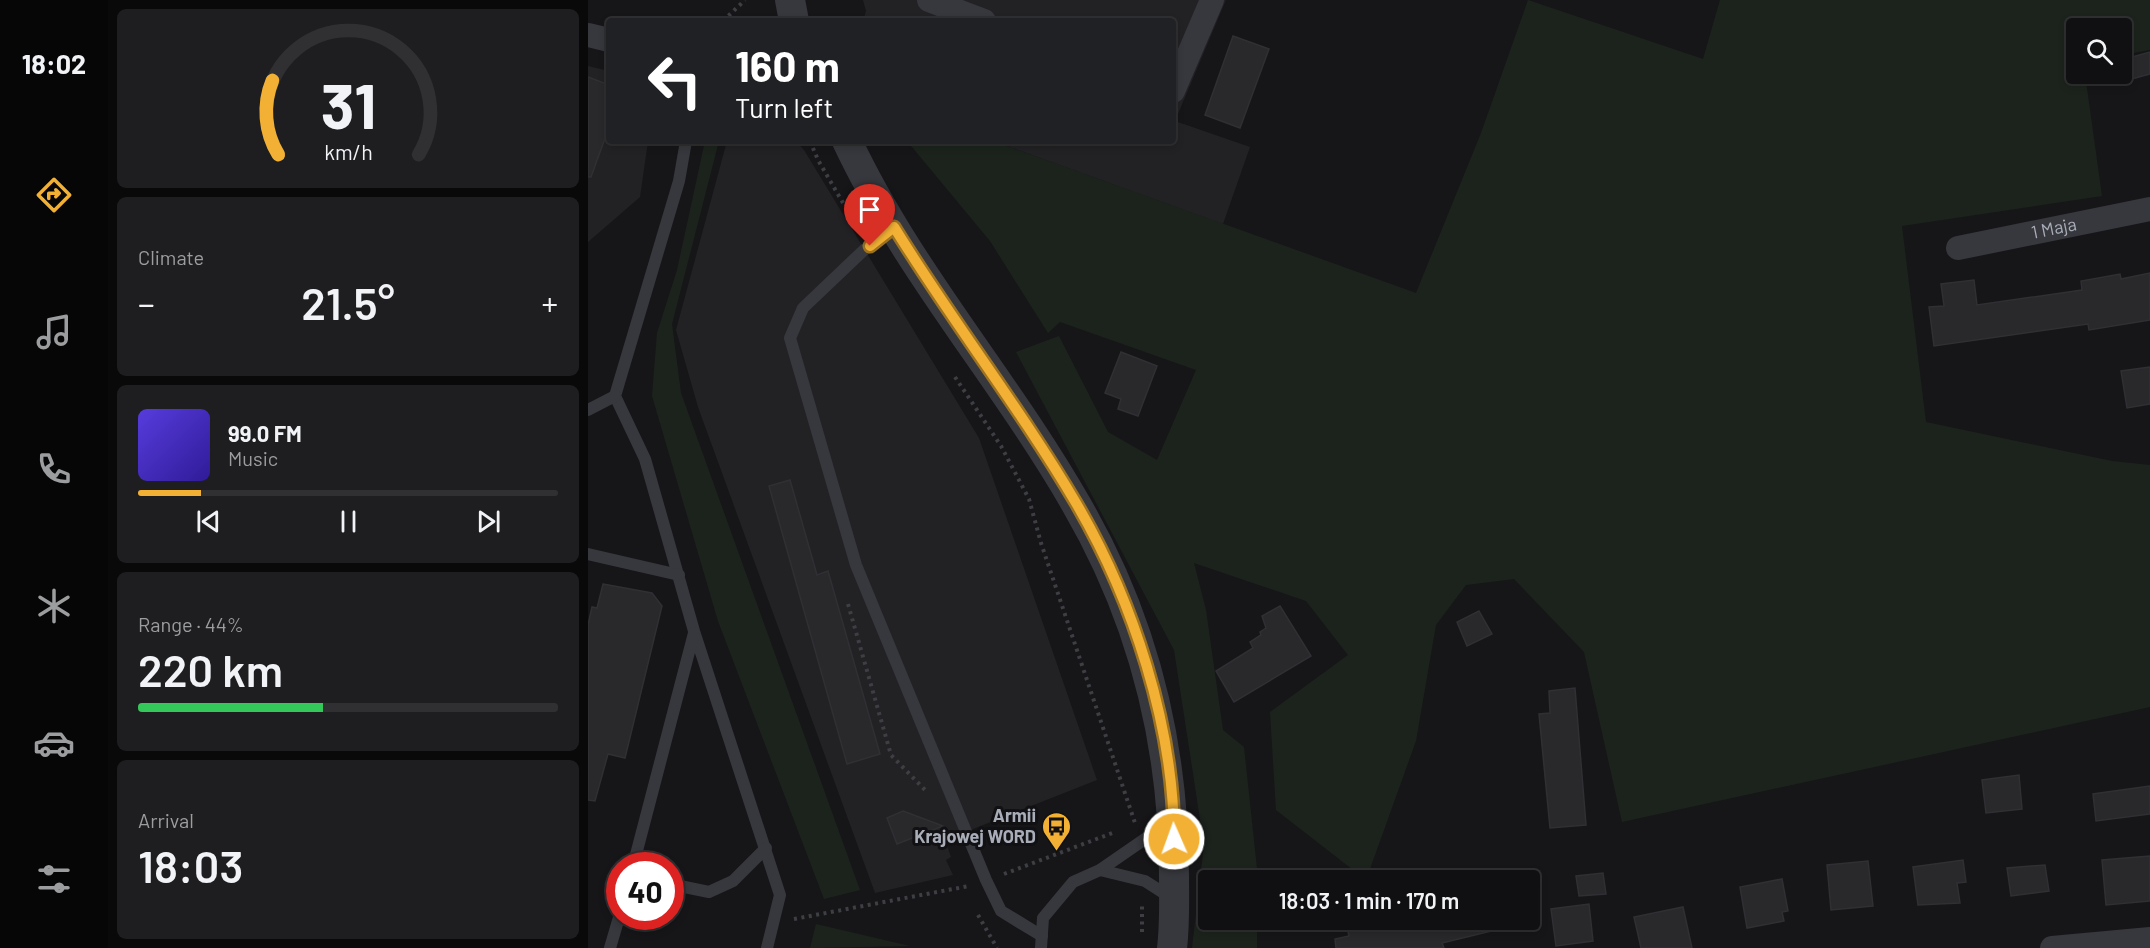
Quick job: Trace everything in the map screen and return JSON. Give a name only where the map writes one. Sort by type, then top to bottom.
[{"type":"street","points":[[790,0],[793,18]]},
{"type":"street","points":[[928,0],[976,18]]},
{"type":"street","points":[[1176,84],[1212,0]]},
{"type":"street","points":[[588,35],[606,39]]},
{"type":"street","points":[[848,144],[865,179],[894,227],[1076,504],[1105,558],[1127,608],[1156,702],[1171,782],[1174,819],[1172,948]]},
{"type":"street","name":"1 Maja","points":[[1958,248],[2150,209]]},
{"type":"street","points":[[2052,948],[2150,939]]},
{"type":"lane","points":[[685,144],[679,181],[615,396],[645,459],[694,632],[780,895],[767,948]]},
{"type":"lane","points":[[894,227],[803,308],[790,338],[856,565],[986,880],[1002,911],[1042,942]]},
{"type":"lane","points":[[588,410],[615,396]]},
{"type":"lane","points":[[588,554],[679,575]]},
{"type":"lane","points":[[639,852],[694,632]]},
{"type":"lane","points":[[1042,942],[1043,918],[1073,882],[1100,870],[1174,819]]},
{"type":"lane","points":[[684,887],[709,892],[733,881],[766,848]]},
{"type":"lane","points":[[1100,870],[1145,881],[1174,899]]},
{"type":"lane","points":[[610,948],[615,930]]},
{"type":"path","points":[[726,18],[745,0]]},
{"type":"path","points":[[811,144],[834,190],[870,246]]},
{"type":"path","points":[[773,925],[967,887],[1136,824],[1041,543],[1029,499],[1001,446],[949,368]]},
{"type":"path","points":[[848,602],[891,755],[932,799]]},
{"type":"path","points":[[963,878],[967,887]]},
{"type":"path","points":[[1142,938],[1143,896]]},
{"type":"shaded area","points":[[863,0],[1226,0],[1176,119],[1176,18],[864,18],[866,11]]},
{"type":"shaded area","points":[[1528,0],[1703,59],[1720,0],[2150,0],[2150,50],[2132,53],[2132,18],[2066,18],[2066,84],[2086,84],[2102,196],[1902,226],[1926,422],[2112,461],[2150,465],[2150,707],[1622,822],[1584,652],[1514,579],[1466,585],[1436,625],[1416,741],[1370,870],[1353,870],[1276,810],[1270,712],[1348,655],[1306,601],[1194,563],[1206,610],[1223,730],[1244,747],[1257,870],[1201,870],[1204,845],[1174,650],[1016,352],[1059,336],[1108,432],[1157,460],[1196,370],[1060,322],[1048,333],[990,241],[909,144],[1001,144],[1416,293],[1481,133]]},
{"type":"shaded area","points":[[588,66],[606,70],[606,144],[648,144],[640,197],[588,242]]},
{"type":"shaded area","points":[[1176,121],[1250,147],[1223,224],[1001,144],[1176,144]]},
{"type":"shaded area","points":[[704,144],[718,144],[672,324],[681,393],[860,890],[824,899],[718,621],[652,396],[657,333],[677,270]]},
{"type":"shaded area","points":[[726,144],[799,144],[979,438],[1097,780],[945,840],[951,857],[946,860],[953,875],[875,893],[698,407],[676,330]]},
{"type":"shaded area","points":[[1198,896],[1198,930],[1257,930],[1257,948],[1192,948]]},
{"type":"shaded area","points":[[816,924],[910,946],[810,948]]},
{"type":"building","points":[[1233,36],[1269,49],[1240,128],[1205,115]]},
{"type":"building","points":[[2150,52],[2150,74],[2132,79],[2132,57]]},
{"type":"building","points":[[588,77],[606,84],[606,135],[591,177],[588,177]]},
{"type":"building","points":[[2150,273],[2150,320],[2089,330],[2088,324],[1934,346],[1929,307],[1944,306],[1941,284],[1974,280],[1977,305],[2082,290],[2081,281],[2120,274],[2121,279]]},
{"type":"building","points":[[1121,352],[1157,366],[1138,416],[1118,409],[1121,399],[1105,393]]},
{"type":"building","points":[[2150,367],[2150,404],[2127,408],[2121,371]]},
{"type":"building","points":[[790,480],[817,575],[828,571],[880,754],[847,764],[769,486]]},
{"type":"building","points":[[603,584],[652,593],[662,606],[625,758],[608,754],[595,801],[588,800],[588,625],[592,607],[597,608]]},
{"type":"building","points":[[1280,606],[1311,656],[1234,702],[1216,671],[1253,648],[1250,642],[1261,635],[1260,632],[1266,628],[1262,616]]},
{"type":"building","points":[[1479,611],[1492,634],[1467,646],[1457,622]]},
{"type":"building","points":[[1575,688],[1586,825],[1550,828],[1539,714],[1550,713],[1549,691]]},
{"type":"building","points":[[2019,775],[2022,809],[1986,813],[1982,780]]},
{"type":"building","points":[[2150,786],[2150,814],[2096,821],[2093,794]]},
{"type":"building","points":[[903,811],[943,826],[897,844],[887,818]]},
{"type":"building","points":[[2150,856],[2150,901],[2106,905],[2102,860]]},
{"type":"building","points":[[1963,860],[1966,882],[1957,883],[1960,903],[1918,905],[1913,867]]},
{"type":"building","points":[[1868,861],[1873,906],[1831,910],[1827,865]]},
{"type":"building","points":[[2045,865],[2049,891],[2011,896],[2007,868]]},
{"type":"building","points":[[1603,873],[1606,894],[1579,896],[1576,876]]},
{"type":"building","points":[[1782,879],[1788,911],[1782,912],[1784,921],[1747,928],[1740,887]]},
{"type":"building","points":[[1589,904],[1593,941],[1556,946],[1551,909]]},
{"type":"building","points":[[1683,907],[1692,948],[1641,948],[1634,917]]},
{"type":"building","points":[[1348,930],[1496,930],[1442,943],[1444,948],[1336,948],[1335,939],[1349,936]]},
{"type":"place","name":"Armii Krajowej WORD","points":[[1057,852]]},
{"type":"route","points":[[870,246],[894,227],[1039,445],[1076,504],[1105,558],[1127,608],[1156,702],[1171,782],[1174,839]]}]
